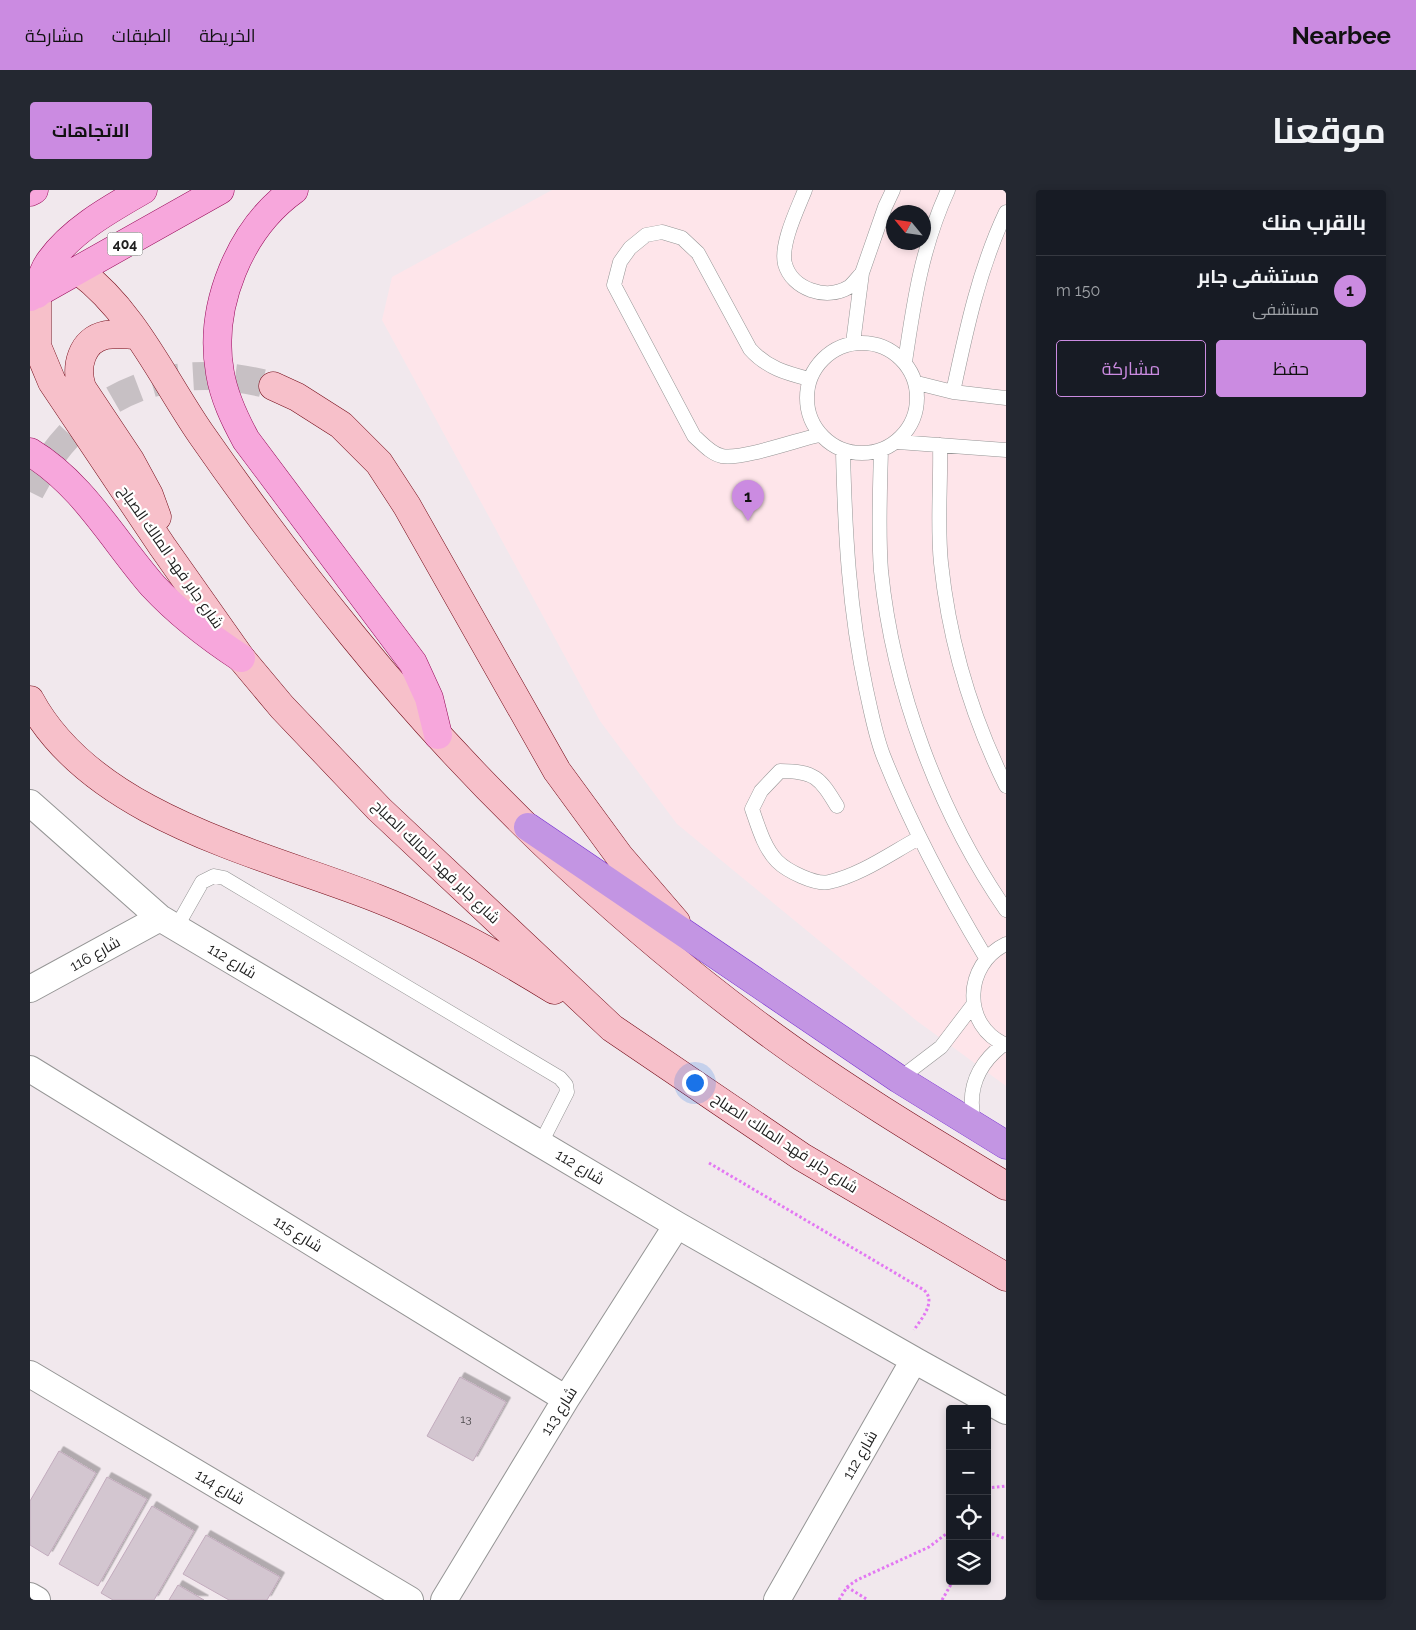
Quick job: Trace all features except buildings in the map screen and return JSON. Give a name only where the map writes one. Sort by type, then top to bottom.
[{"type":"highway","points":[[528,827],[899,1079],[1006,1146]]},
{"type":"main road","points":[[30,192],[34,190]]},
{"type":"main road","points":[[34,295],[40,262],[87,226],[143,190]]},
{"type":"main road","name":"404","points":[[34,295],[80,271],[220,190]]},
{"type":"main road","points":[[294,190],[282,198],[255,231],[243,249],[227,286],[221,305],[217,349],[224,392],[233,417],[246,440],[413,663],[430,698],[438,734]]},
{"type":"main road","points":[[40,262],[80,271]]},
{"type":"main road","points":[[30,452],[56,470],[79,493],[169,602],[213,639],[241,658]]},
{"type":"street","points":[[80,271],[106,294],[138,335],[200,432],[274,536],[354,638],[438,734],[528,827],[641,932],[762,1028],[833,1078],[1006,1186]]},
{"type":"street","name":"شارع جابر فهد المالك الصباح","points":[[34,295],[37,346],[46,371],[162,546],[241,658],[282,707],[379,809],[612,1028],[802,1157],[1006,1277]]},
{"type":"street","points":[[138,335],[104,335],[94,340],[81,356],[79,378],[82,388],[140,477],[156,513],[162,546]]},
{"type":"street","points":[[273,386],[297,397],[341,425],[378,463],[407,506],[557,771],[620,857],[690,938]]},
{"type":"street","points":[[30,700],[50,733],[67,752],[92,772],[147,808],[217,841],[378,899],[427,920],[522,970],[612,1028]]},
{"type":"street","name":"شارع 112","points":[[30,803],[168,923],[678,1225],[908,1356],[777,1600]]},
{"type":"street","name":"شارع 116","points":[[30,989],[168,923]]},
{"type":"street","name":"شارع 115","points":[[30,1069],[566,1399]]},
{"type":"street","name":"شارع 113","points":[[444,1600],[566,1399],[678,1225]]},
{"type":"street","points":[[908,1356],[1006,1412]]},
{"type":"street","name":"شارع 114","points":[[30,1374],[410,1600]]},
{"type":"street","points":[[30,1596],[37,1600]]},
{"type":"lane","points":[[805,190],[786,243],[785,263],[795,280],[811,291],[830,293],[848,287],[862,273]]},
{"type":"lane","points":[[853,343],[862,273],[885,207],[893,190]]},
{"type":"lane","points":[[905,362],[915,292],[932,224],[948,190]]},
{"type":"lane","points":[[953,392],[968,325],[989,248],[1006,212]]},
{"type":"lane","points":[[809,379],[777,371],[759,359],[750,350],[698,253],[682,238],[662,232],[646,235],[630,248],[620,262],[614,285],[694,436],[709,450],[722,456],[737,456],[819,435]]},
{"type":"lane","points":[[898,442],[915,418],[917,383],[905,362],[890,349],[872,343],[853,343],[826,355],[809,379],[806,408],[819,435],[843,452],[872,454],[898,442],[1006,450]]},
{"type":"lane","points":[[917,383],[953,392],[1006,398]]},
{"type":"lane","points":[[940,445],[941,562],[955,646],[991,756],[1006,786]]},
{"type":"lane","points":[[881,450],[879,517],[882,572],[893,642],[906,695],[921,743],[952,820],[985,879],[1006,910]]},
{"type":"lane","points":[[843,452],[847,573],[858,650],[883,754],[919,838],[952,903],[986,958]]},
{"type":"lane","points":[[837,806],[822,782],[801,771],[780,771],[761,791],[752,809],[760,832],[777,861],[809,880],[828,883],[855,872],[919,838]]},
{"type":"lane","points":[[168,923],[205,879],[214,876],[224,878],[560,1078],[566,1086],[567,1092],[541,1143]]},
{"type":"lane","points":[[975,1126],[971,1106],[972,1086],[984,1062],[1005,1044],[984,1028],[973,1005],[974,980],[986,958],[1006,944]]},
{"type":"lane","points":[[899,1079],[941,1047],[973,1005]]},
{"type":"path","points":[[709,1163],[927,1293],[929,1305],[908,1356]]},
{"type":"path","points":[[991,1488],[1006,1486]]},
{"type":"path","points":[[991,1534],[1006,1538]]},
{"type":"path","points":[[839,1600],[847,1588],[857,1580],[929,1547],[944,1536]]},
{"type":"path","points":[[942,1600],[951,1585]]},
{"type":"path","points":[[847,1588],[868,1600]]},
{"type":"shaded area","points":[[552,190],[1006,190],[1006,1086],[917,1021],[677,824],[600,721],[382,320],[392,277]]},
{"type":"tunnel","points":[[30,492],[50,458],[74,430],[101,407],[130,391],[163,381],[197,376],[234,378],[273,386]]},
{"type":"place","name":"مستشفى جابر","points":[[748,521]]}]
